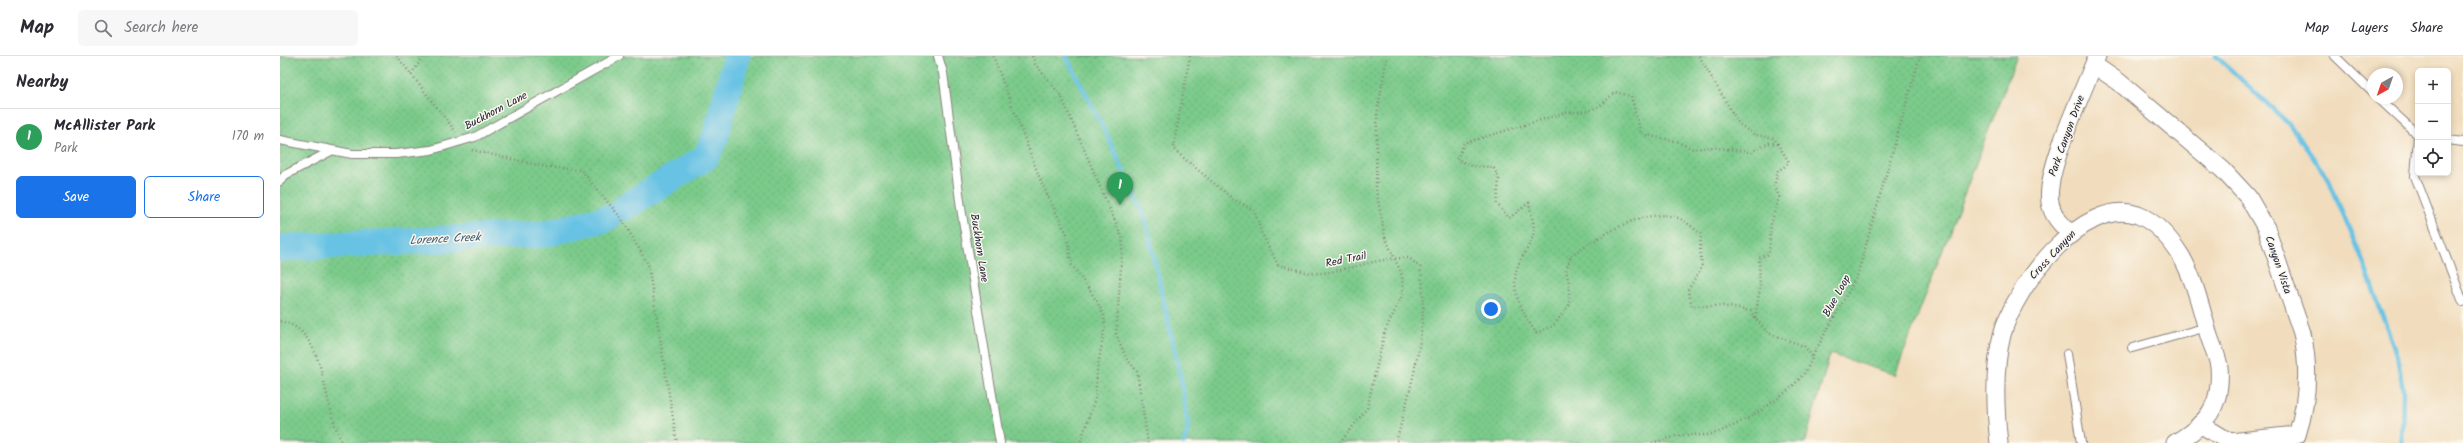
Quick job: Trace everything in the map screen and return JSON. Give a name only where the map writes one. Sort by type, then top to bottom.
[{"type":"street","name":"Park Canyon Drive","points":[[2071,234],[2053,213],[2049,190],[2054,166],[2095,60]]},
{"type":"street","name":"Canyon Vista","points":[[2095,60],[2217,165],[2248,197],[2266,228],[2302,333],[2306,350],[2308,385],[2302,418],[2297,435],[2230,442],[2200,424]]},
{"type":"street","name":"Cross Canyon","points":[[1999,443],[1996,412],[1997,371],[2006,321],[2019,293],[2039,266],[2071,234],[2096,217],[2118,212],[2138,215],[2156,226],[2172,243],[2187,267],[2219,368],[2216,400],[2200,424],[2175,443]]},
{"type":"lane","name":"Buckhorn Lane","points":[[280,140],[352,154],[396,154],[431,150],[459,142],[496,126],[557,89],[619,56]]},
{"type":"lane","name":"Buckhorn Lane","points":[[938,56],[943,73],[961,208],[1000,443]]},
{"type":"lane","points":[[2335,56],[2367,87]]},
{"type":"lane","points":[[2384,104],[2415,133]]},
{"type":"lane","points":[[2418,140],[2415,176],[2463,302]]},
{"type":"lane","points":[[2451,140],[2463,142]]},
{"type":"lane","points":[[280,181],[285,175],[331,151]]},
{"type":"lane","points":[[2132,348],[2207,327]]},
{"type":"lane","points":[[2067,354],[2081,443]]},
{"type":"path","points":[[397,56],[459,136]]},
{"type":"path","points":[[410,74],[424,56]]},
{"type":"path","points":[[993,56],[1042,184],[1067,234],[1071,264],[1097,301],[1104,316],[1105,326],[1095,399],[1080,443]]},
{"type":"path","points":[[1032,56],[1035,64],[1061,96],[1123,240],[1116,334],[1126,358],[1137,372],[1148,443]]},
{"type":"path","name":"Red Trail","points":[[1190,56],[1173,149],[1233,199],[1254,210],[1262,234],[1278,265],[1320,274],[1395,258],[1409,258],[1420,267],[1422,313],[1415,364],[1396,443]]},
{"type":"path","points":[[1340,443],[1367,408],[1385,331],[1403,294],[1402,275],[1385,237],[1376,189],[1377,116],[1387,56]]},
{"type":"path","points":[[1699,56],[1740,124],[1755,135],[1774,138],[1789,162],[1783,168],[1778,170],[1774,186],[1779,197],[1771,224],[1769,254],[1759,258],[1760,288],[1755,318]]},
{"type":"path","name":"Blue Loop","points":[[1652,443],[1682,435],[1712,434],[1747,420],[1783,394],[1810,367],[1812,357],[1858,276],[1920,56]]},
{"type":"path","points":[[1778,144],[1769,143],[1751,152],[1711,147],[1693,149],[1676,141],[1641,134],[1631,96],[1615,92],[1599,108],[1581,112],[1568,112],[1464,143],[1457,159],[1472,166],[1493,168],[1499,178],[1497,204],[1509,218],[1529,203],[1534,231],[1529,246],[1516,269],[1516,297],[1523,314],[1536,333],[1553,326],[1569,305],[1569,283],[1566,271],[1571,255],[1605,234],[1656,214],[1679,218],[1701,234],[1700,250],[1702,267],[1688,290],[1692,306],[1723,306],[1750,310],[1768,333],[1804,346],[1812,357]]},
{"type":"path","points":[[467,149],[486,155],[538,165],[580,170],[621,218],[648,264],[677,443]]},
{"type":"path","points":[[280,321],[292,323],[308,339],[322,369],[331,412],[342,443]]},
{"type":"green space","points":[[280,56],[2017,56],[1895,375],[1830,354],[1805,443],[280,443]]},
{"type":"waterway","name":"Lorence Creek","points":[[625,207],[706,157],[716,135],[737,56]]},
{"type":"waterway","points":[[1066,56],[1107,135],[1145,218],[1182,384],[1188,426],[1184,443]]},
{"type":"waterway","points":[[2216,56],[2290,125],[2329,180],[2364,264],[2397,356],[2403,389],[2402,443]]},
{"type":"waterway","name":"Lorence Creek","points":[[280,248],[544,234],[607,218]]},
{"type":"place","name":"McAllister Park","points":[[1120,205]]}]
